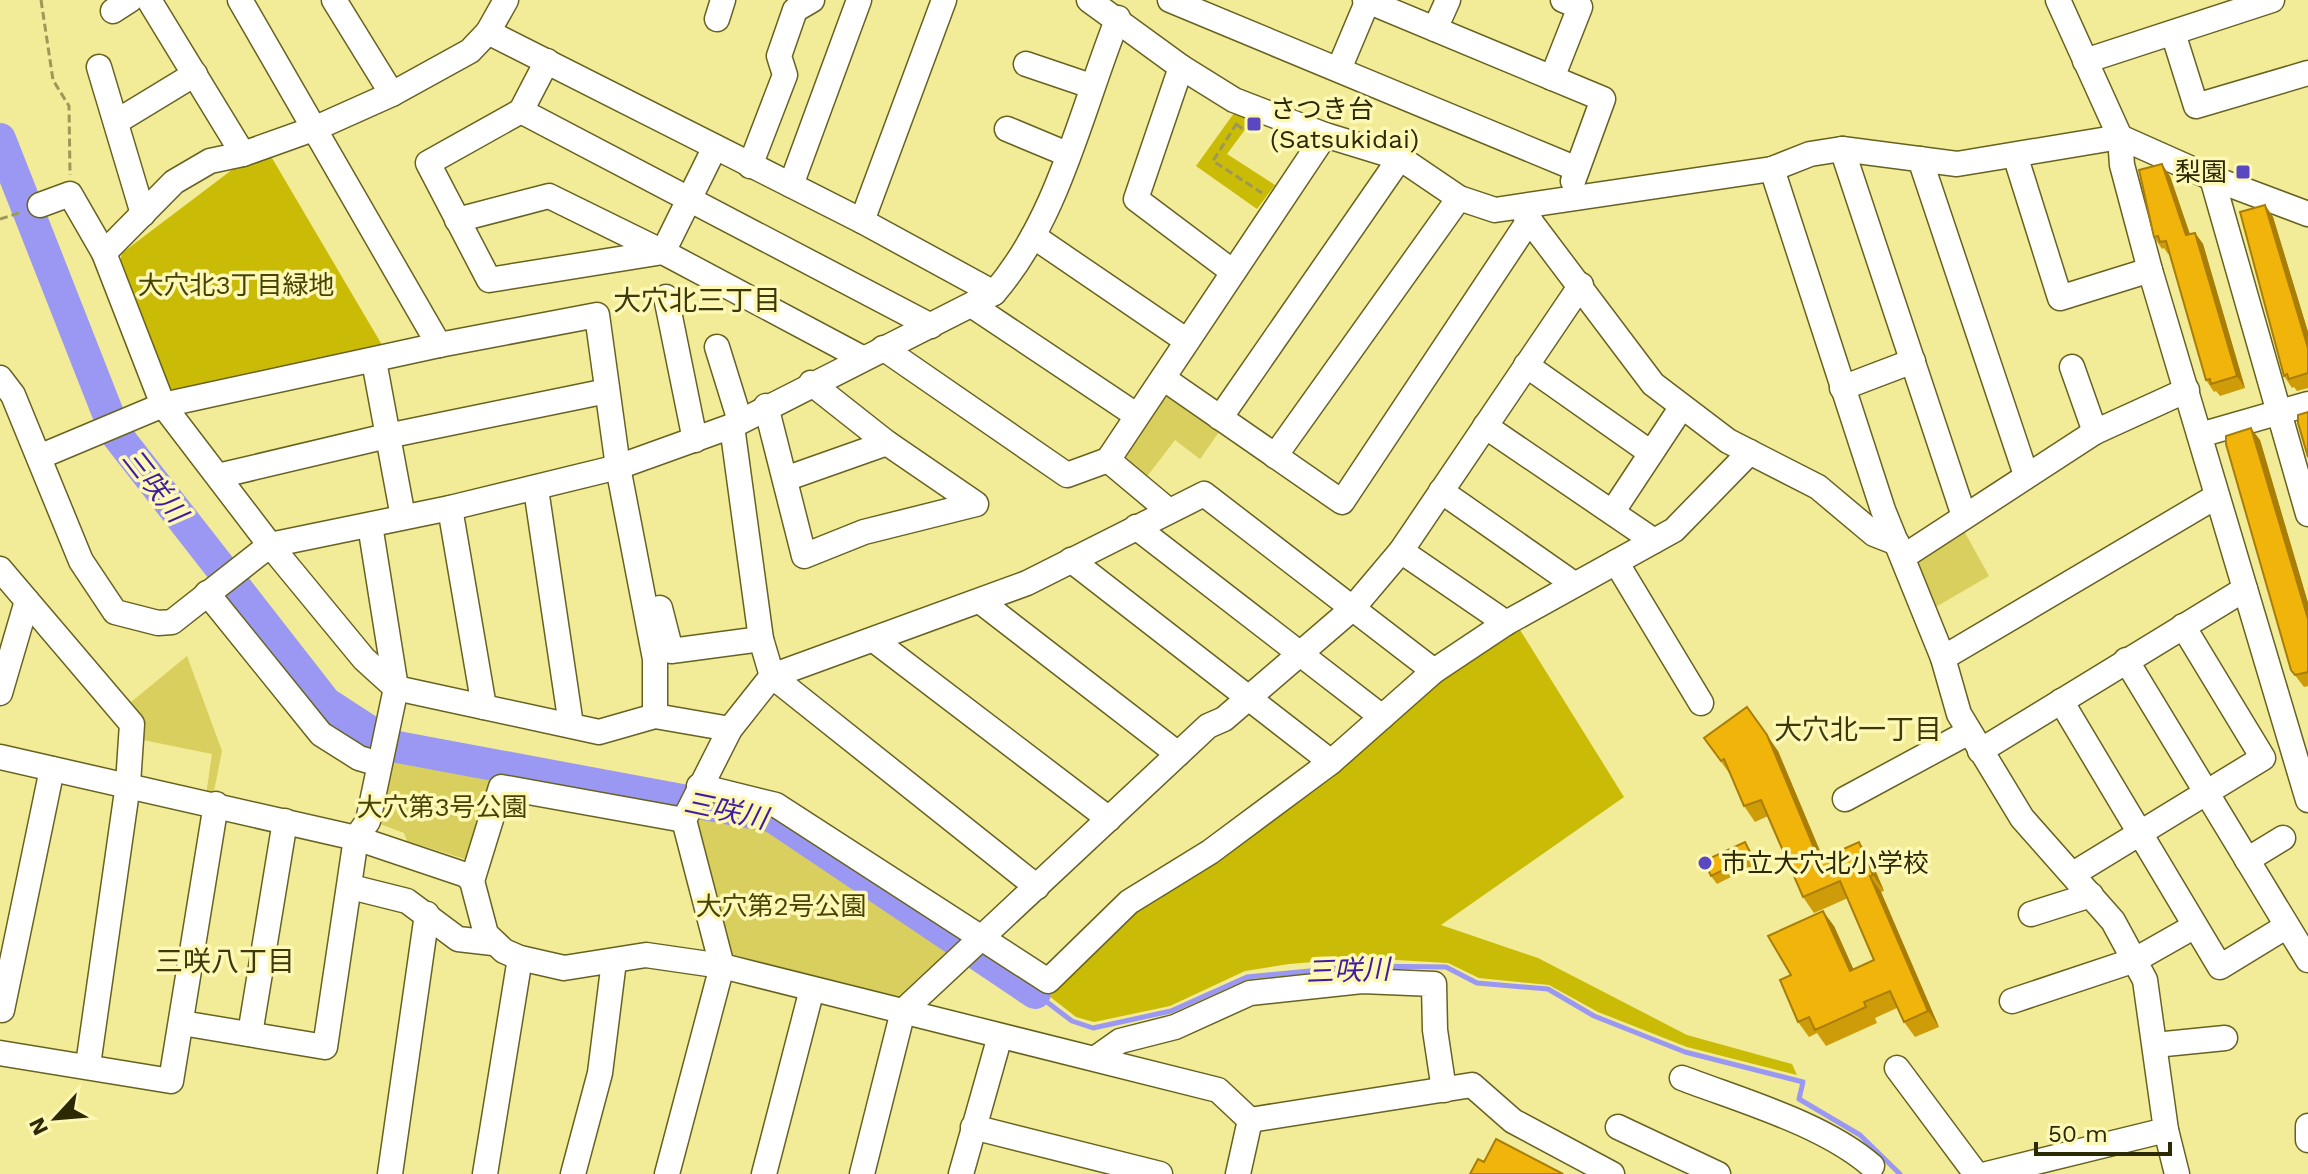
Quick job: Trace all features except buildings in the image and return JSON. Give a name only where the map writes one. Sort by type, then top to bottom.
[{"type":"street","points":[[149,0],[243,154]]},
{"type":"street","points":[[240,0],[439,345]]},
{"type":"street","points":[[334,0],[392,94]]},
{"type":"street","points":[[104,253],[186,175],[210,161],[243,154],[316,128],[392,94],[470,51],[488,32],[506,0]]},
{"type":"street","points":[[750,166],[785,75],[779,56],[795,10],[812,0]]},
{"type":"street","points":[[791,185],[859,0]]},
{"type":"street","points":[[862,221],[944,0]]},
{"type":"street","points":[[1089,0],[1118,18],[1181,67],[1234,100],[1325,135],[1400,158],[1459,198],[1495,210],[1525,214],[1567,200],[1772,169],[1810,154],[1842,149],[1957,164],[2120,137],[2306,219]]},
{"type":"street","points":[[1170,0],[1199,6],[1339,69],[1577,169]]},
{"type":"street","points":[[1339,69],[1367,0],[1603,99],[1567,200]]},
{"type":"street","points":[[1435,29],[1448,0]]},
{"type":"street","points":[[1552,78],[1580,7],[1563,0]]},
{"type":"street","points":[[2058,0],[2120,137],[2122,165],[2150,270],[2308,800]]},
{"type":"street","points":[[2085,61],[2272,0]]},
{"type":"street","points":[[0,378],[13,395],[81,561],[115,612],[158,623],[172,622],[270,545],[536,489],[618,467],[736,423],[983,300],[1016,267],[1033,236],[1118,18]]},
{"type":"street","points":[[488,32],[862,221],[983,300],[1136,415]]},
{"type":"street","points":[[2173,33],[2196,106],[2308,73]]},
{"type":"street","points":[[547,61],[521,111],[428,163],[489,280],[663,252]]},
{"type":"street","points":[[1026,64],[1091,86]]},
{"type":"street","points":[[99,67],[143,214]]},
{"type":"street","points":[[1181,67],[1136,199],[1233,272]]},
{"type":"street","points":[[116,122],[195,74]]},
{"type":"street","points":[[521,111],[931,326]]},
{"type":"street","points":[[1007,129],[1067,154]]},
{"type":"street","points":[[457,220],[549,196],[873,353],[1067,475],[1108,460],[1325,135]]},
{"type":"street","points":[[663,252],[715,147]]},
{"type":"street","points":[[1842,149],[1964,516]]},
{"type":"street","points":[[2015,155],[2060,298],[2150,270]]},
{"type":"street","points":[[1220,418],[1400,158]]},
{"type":"street","points":[[1920,159],[2026,475]]},
{"type":"street","points":[[1772,169],[1842,388],[1900,550],[1943,658],[1959,714],[2022,818],[2113,921],[2145,980],[2166,1130],[2177,1174]]},
{"type":"street","points":[[2212,178],[2308,514]]},
{"type":"street","points":[[40,205],[70,194],[104,253],[163,405],[270,545],[364,659],[396,688],[599,732],[655,716],[730,729]]},
{"type":"street","points":[[1275,456],[1459,198]]},
{"type":"street","points":[[1525,214],[1653,384],[1681,408],[1750,452],[1818,487],[1874,534],[1900,550]]},
{"type":"street","points":[[1163,378],[1342,502],[1525,214]]},
{"type":"street","points":[[1033,236],[1187,341]]},
{"type":"street","points":[[862,1174],[903,1011],[1208,726],[1224,719],[1249,699],[1352,609],[1401,551],[1581,285]]},
{"type":"street","points":[[666,297],[695,440]]},
{"type":"street","points":[[39,457],[163,405],[439,345],[597,315],[618,467],[655,659],[655,716]]},
{"type":"street","points":[[717,347],[736,423],[761,639],[772,676],[1037,887]]},
{"type":"street","points":[[374,361],[403,517]]},
{"type":"street","points":[[1842,388],[1913,361]]},
{"type":"street","points":[[1526,365],[1651,453]]},
{"type":"street","points":[[2072,367],[2095,432]]},
{"type":"street","points":[[766,406],[804,556],[840,541],[976,504],[887,443],[811,383]]},
{"type":"street","points":[[1900,550],[1964,516],[2095,432],[2187,390]]},
{"type":"street","points":[[218,476],[387,436],[607,391]]},
{"type":"street","points":[[2200,435],[2308,404]]},
{"type":"street","points":[[1613,511],[1681,408]]},
{"type":"street","points":[[1485,426],[1654,541]]},
{"type":"street","points":[[785,479],[887,443]]},
{"type":"street","points":[[699,786],[776,805],[974,944],[1048,981],[1129,902],[1210,852],[1331,762],[1434,671],[1506,623],[1674,530],[1750,452]]},
{"type":"street","points":[[1108,460],[1169,511]]},
{"type":"street","points":[[536,489],[571,725]]},
{"type":"street","points":[[1441,491],[1574,584]]},
{"type":"street","points":[[667,1174],[722,966],[684,820],[730,729],[772,676],[980,601],[1204,494],[1434,671]]},
{"type":"street","points":[[1943,658],[2217,496]]},
{"type":"street","points":[[450,508],[484,707]]},
{"type":"street","points":[[182,1023],[325,1047],[356,838],[368,821],[396,688],[370,525]]},
{"type":"street","points":[[1136,527],[1382,717]]},
{"type":"street","points":[[1401,551],[1506,623]]},
{"type":"street","points":[[634,556],[653,584],[671,651],[761,639]]},
{"type":"street","points":[[1071,560],[1331,762]]},
{"type":"street","points":[[1616,562],[1701,703]]},
{"type":"street","points":[[0,569],[132,724],[128,784],[88,1065]]},
{"type":"street","points":[[1845,799],[2061,701],[2245,589]]},
{"type":"street","points":[[207,593],[321,734],[359,758],[383,750]]},
{"type":"street","points":[[0,693],[27,601]]},
{"type":"street","points":[[980,601],[1178,754]]},
{"type":"street","points":[[2073,874],[2263,758],[2183,626]]},
{"type":"street","points":[[874,640],[1109,819]]},
{"type":"street","points":[[2126,660],[2308,960]]},
{"type":"street","points":[[2061,701],[2220,967],[2287,926]]},
{"type":"street","points":[[2285,724],[2308,715]]},
{"type":"street","points":[[0,757],[356,838],[466,875],[472,881],[486,934],[493,943]]},
{"type":"street","points":[[1,1014],[52,769]]},
{"type":"street","points":[[472,881],[501,787],[684,820]]},
{"type":"street","points":[[0,1053],[171,1081],[216,804]]},
{"type":"street","points":[[250,1034],[285,821]]},
{"type":"street","points":[[2247,860],[2283,838]]},
{"type":"street","points":[[351,887],[407,901],[458,939],[493,943],[520,958],[564,968],[646,955],[722,966],[1218,1090],[1250,1120]]},
{"type":"street","points":[[2031,914],[2091,895]]},
{"type":"street","points":[[390,1174],[427,914]]},
{"type":"street","points":[[2012,1001],[2135,960],[2195,926]]},
{"type":"street","points":[[485,1174],[520,958]]},
{"type":"street","points":[[573,1174],[600,1073],[614,961]]},
{"type":"street","points":[[1096,1058],[1120,1041],[1175,1027],[1250,993],[1362,981],[1434,984],[1435,1030],[1444,1090]]},
{"type":"street","points":[[764,1174],[812,989]]},
{"type":"street","points":[[961,1174],[1000,1036]]},
{"type":"street","points":[[2155,1045],[2225,1038]]},
{"type":"street","points":[[1897,1068],[1976,1174]]},
{"type":"street","points":[[1682,1078],[1791,1120],[1861,1156],[1876,1171]]},
{"type":"street","points":[[1250,1120],[1472,1085],[1513,1121],[1612,1174]]},
{"type":"street","points":[[1238,1174],[1250,1120]]},
{"type":"street","points":[[2308,1126],[2308,1140]]},
{"type":"street","points":[[973,1127],[1160,1174]]},
{"type":"street","points":[[1618,1127],[1718,1174]]},
{"type":"street","points":[[1987,1174],[2166,1130]]},
{"type":"path","points":[[41,0],[53,80],[69,106],[70,194]]},
{"type":"path","points":[[1242,115],[1213,161],[1267,196]]},
{"type":"path","points":[[1236,124],[1244,130]]},
{"type":"green space","points":[[1242,102],[1258,112],[1227,154],[1275,185],[1257,209],[1196,166]]},
{"type":"green space","name":"大穴北3丁目緑地","points":[[269,153],[385,350],[175,394],[166,387],[119,265],[122,253],[241,163]]},
{"type":"green space","points":[[1170,395],[1219,432],[1200,459],[1175,440],[1145,479],[1122,465],[1122,455],[1161,398]]},
{"type":"green space","points":[[1964,531],[1989,576],[1934,608],[1916,567],[1919,560]]},
{"type":"green space","points":[[1517,625],[1624,797],[1441,925],[1538,958],[1687,1035],[1792,1064],[1797,1075],[1687,1047],[1598,1012],[1549,985],[1479,978],[1448,963],[1362,958],[1245,971],[1170,1006],[1094,1022],[1076,1017],[1044,992],[1130,910],[1438,675]]},
{"type":"green space","points":[[187,656],[222,751],[213,796],[206,795],[212,754],[138,739],[125,707]]},
{"type":"green space","name":"大穴第3号公園","points":[[389,750],[496,774],[471,861],[407,841],[404,833],[375,822]]},
{"type":"green space","name":"大穴第2号公園","points":[[701,810],[771,822],[959,946],[895,1003],[729,958],[693,820]]},
{"type":"waterway","name":"三咲川","points":[[0,139],[116,434],[326,703],[392,746],[773,817],[1035,993]]},
{"type":"waterway","name":"三咲川","points":[[1035,993],[1072,1021],[1093,1028],[1171,1011],[1247,977],[1362,966],[1446,967],[1477,983],[1548,989],[1594,1016],[1685,1052],[1803,1082],[1799,1099],[1860,1135],[1900,1174]]},
{"type":"place","name":"さつき台 (Satsukidai)","points":[[1254,124]]},
{"type":"place","name":"梨園","points":[[2243,172]]},
{"type":"place","name":"市立大穴北小学校","points":[[1705,863]]},
{"type":"district","name":"大穴北三丁目","points":[[697,300]]},
{"type":"district","name":"大穴北一丁目","points":[[1858,729]]},
{"type":"district","name":"三咲八丁目","points":[[225,961]]}]
